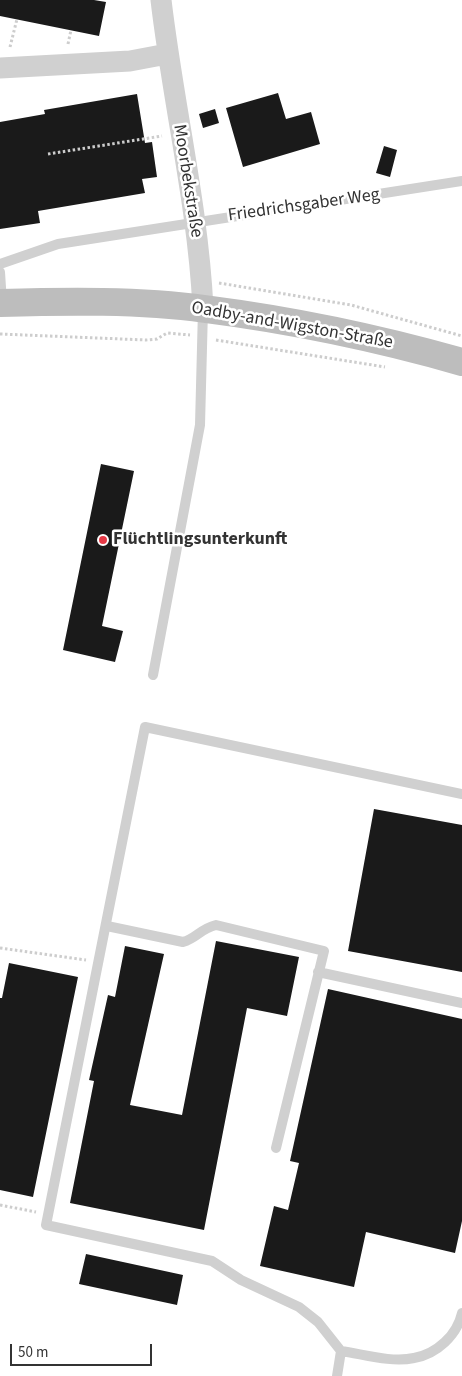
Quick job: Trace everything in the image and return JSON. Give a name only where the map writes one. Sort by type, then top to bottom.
[{"type":"main road","name":"Oadby-and-Wigston-Straße","points":[[1,303],[106,302],[203,308],[405,346],[462,362]]},
{"type":"street","name":"Moorbekstraße","points":[[161,0],[167,54],[195,222],[203,308]]},
{"type":"street","points":[[2,67],[130,61],[167,54]]},
{"type":"lane","name":"Friedrichsgaber Weg","points":[[0,264],[58,244],[150,231],[195,222],[373,197],[462,181]]},
{"type":"lane","points":[[0,272],[1,303]]},
{"type":"lane","points":[[153,674],[200,426],[204,337],[203,308]]},
{"type":"lane","points":[[462,794],[145,727],[100,962],[46,1225],[212,1261],[242,1280],[299,1307],[318,1322],[341,1351],[381,1358],[414,1358],[436,1349],[454,1334],[462,1314]]},
{"type":"lane","points":[[107,926],[182,942],[193,939],[202,929],[216,925],[324,950],[276,1148]]},
{"type":"lane","points":[[318,972],[462,1003]]},
{"type":"lane","points":[[337,1376],[341,1351]]},
{"type":"path","points":[[2,67],[17,19]]},
{"type":"path","points":[[48,154],[180,133]]},
{"type":"path","points":[[244,288],[351,305],[462,336]]},
{"type":"path","points":[[0,334],[146,340],[157,339],[167,333],[204,337],[395,369]]},
{"type":"path","points":[[0,948],[100,962]]},
{"type":"path","points":[[0,1205],[48,1215]]},
{"type":"building","points":[[0,0],[94,0],[106,2],[99,36],[0,16]]},
{"type":"building","points":[[278,93],[286,119],[311,112],[320,144],[243,167],[226,108]]},
{"type":"building","points":[[137,94],[145,143],[152,142],[157,177],[142,179],[145,193],[38,211],[40,223],[0,229],[0,122],[45,114],[44,110]]},
{"type":"building","points":[[215,109],[219,123],[203,128],[199,114]]},
{"type":"building","points":[[384,146],[397,150],[390,177],[376,173]]},
{"type":"building","name":"Flüchtlingsunterkunft","points":[[101,464],[134,471],[102,626],[123,631],[115,662],[63,650]]},
{"type":"building","points":[[374,809],[462,825],[462,972],[348,951]]},
{"type":"building","points":[[216,941],[299,957],[287,1016],[247,1008],[204,1230],[70,1203],[94,1081],[89,1080],[108,995],[115,997],[125,946],[164,954],[130,1105],[182,1115]]},
{"type":"building","points":[[9,963],[78,977],[33,1197],[0,1190],[0,998],[2,998]]},
{"type":"building","points":[[328,989],[462,1019],[462,1221],[455,1253],[366,1232],[354,1287],[260,1266],[274,1206],[288,1210],[299,1163],[290,1161]]},
{"type":"building","points":[[86,1254],[183,1275],[177,1305],[79,1284]]},
{"type":"place","name":"Flüchtlingsunterkunft","points":[[103,540]]}]
